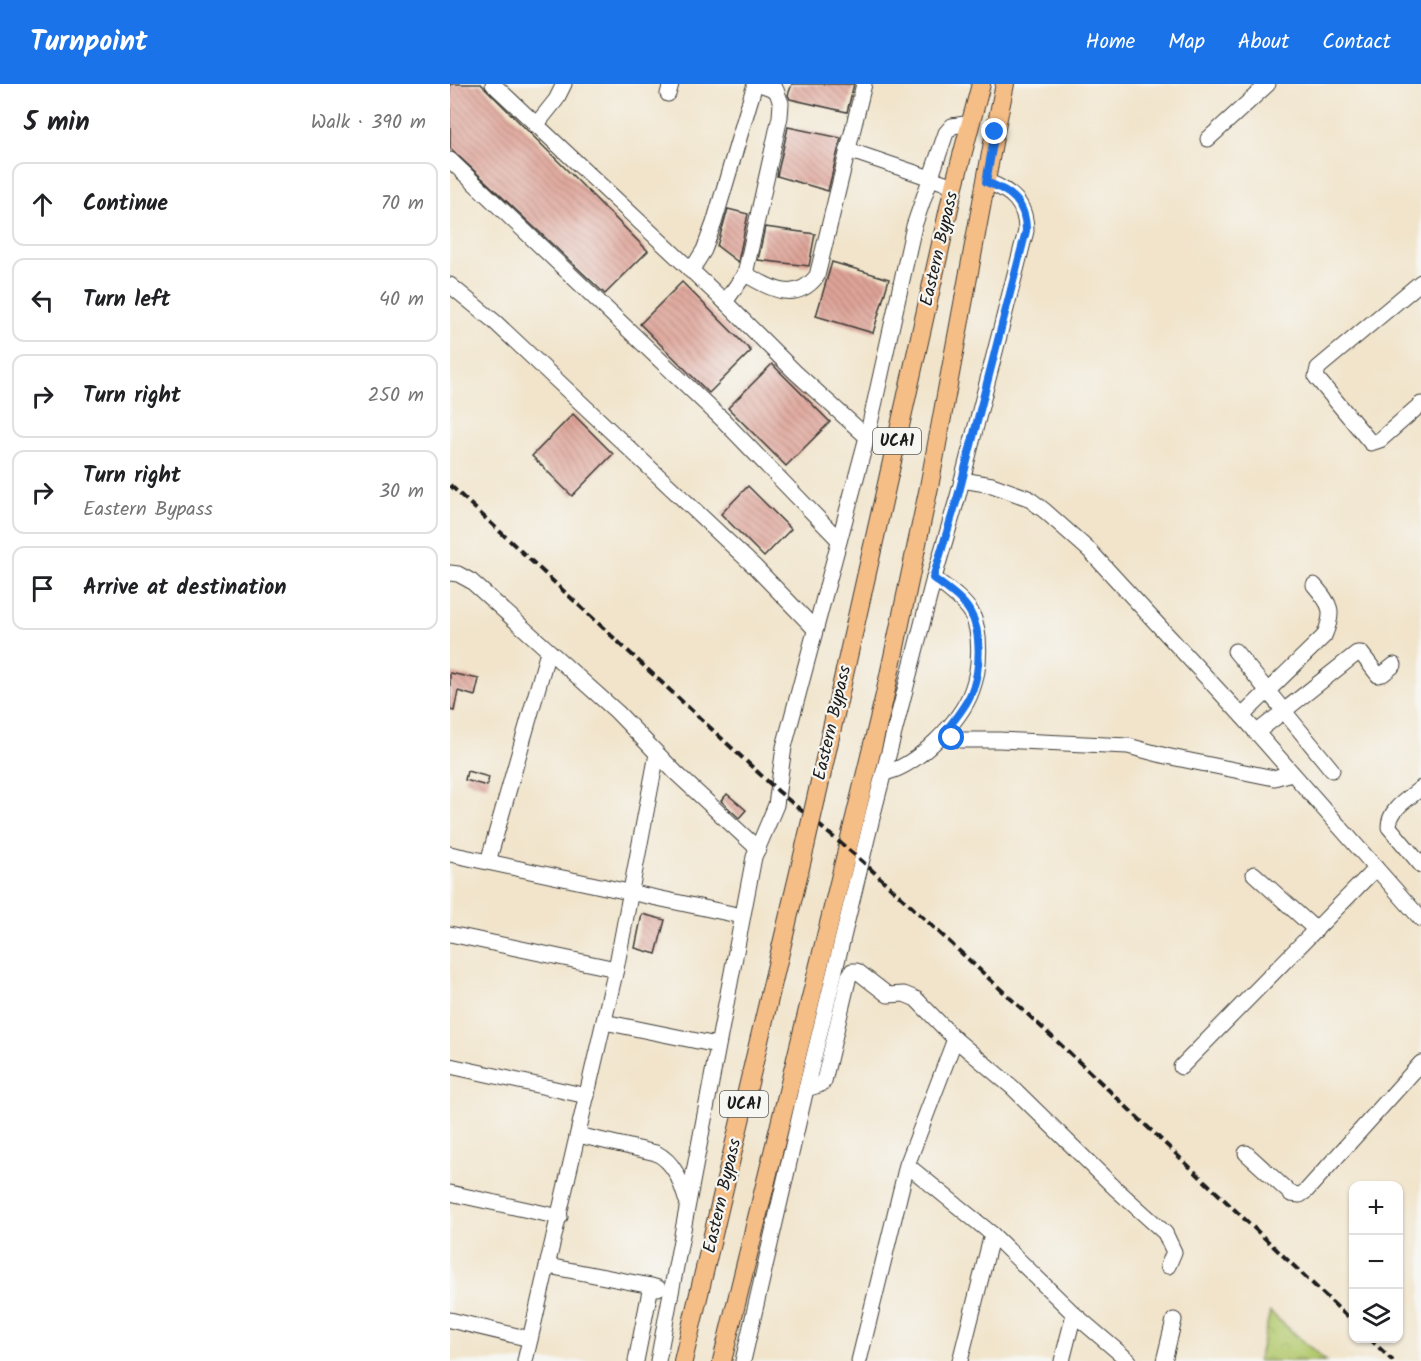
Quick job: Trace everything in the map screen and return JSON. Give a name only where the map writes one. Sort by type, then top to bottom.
[{"type":"main road","points":[[965,148],[968,84]]},
{"type":"main road","name":"Eastern Bypass","points":[[683,1361],[816,800],[954,186],[981,84]]},
{"type":"main road","name":"Eastern Bypass","points":[[723,1361],[884,699],[928,488],[1005,84]]},
{"type":"main road","points":[[995,132],[1015,84]]},
{"type":"street","points":[[493,84],[725,302],[795,372],[867,437]]},
{"type":"street","points":[[536,124],[556,100],[564,84]]},
{"type":"street","points":[[691,271],[704,250],[714,223],[754,84]]},
{"type":"street","points":[[725,302],[745,274],[780,117],[781,103],[776,90],[760,84]]},
{"type":"street","points":[[745,274],[776,290],[791,292],[802,290],[818,273],[864,84]]},
{"type":"street","points":[[1208,139],[1268,84]]},
{"type":"street","points":[[639,1344],[659,1355],[742,916],[758,849],[776,805],[784,747],[867,437],[914,226],[946,133],[952,126],[965,124]]},
{"type":"street","points":[[848,150],[954,186]]},
{"type":"street","points":[[450,160],[722,419],[839,540]]},
{"type":"street","points":[[743,1361],[806,1089],[884,773],[933,578],[962,480],[1026,231],[1024,210],[1017,200],[1002,188],[986,182]]},
{"type":"street","points":[[1421,282],[1318,368],[1316,373],[1316,376],[1371,442],[1380,440],[1421,404]]},
{"type":"street","points":[[450,285],[495,322],[755,567],[815,629]]},
{"type":"street","points":[[962,480],[1009,490],[1028,498],[1045,510],[1090,551],[1242,716],[1421,919]]},
{"type":"street","points":[[450,573],[458,574],[471,581],[617,712],[657,754],[758,849]]},
{"type":"street","points":[[884,773],[909,763],[945,732],[972,691],[976,674],[977,636],[971,612],[933,578]]},
{"type":"street","points":[[1242,716],[1324,636],[1330,622],[1330,608],[1314,585]]},
{"type":"street","points":[[1235,651],[1332,770]]},
{"type":"street","points":[[488,862],[548,652]]},
{"type":"street","points":[[1256,733],[1357,652],[1361,653],[1378,675],[1383,675],[1394,665]]},
{"type":"street","points":[[945,732],[952,738],[961,740],[1101,744],[1128,747],[1274,778],[1291,773]]},
{"type":"street","points":[[525,1361],[616,969],[657,754]]},
{"type":"street","points":[[1421,788],[1393,812],[1389,820],[1389,827],[1421,865]]},
{"type":"street","points":[[450,854],[742,916]]},
{"type":"street","points":[[1181,1067],[1376,868]]},
{"type":"street","points":[[1254,874],[1316,930]]},
{"type":"street","points":[[450,934],[616,969]]},
{"type":"street","points":[[806,1089],[824,1081],[852,971],[857,971],[888,995],[904,994],[916,999],[955,1039],[1012,1087],[1115,1188],[1165,1233],[1174,1252],[1168,1266]]},
{"type":"street","points":[[604,1022],[717,1045]]},
{"type":"street","points":[[859,1361],[907,1165],[955,1039]]},
{"type":"street","points":[[1246,1153],[1291,1194],[1300,1195],[1421,1063]]},
{"type":"street","points":[[450,1066],[587,1096]]},
{"type":"street","points":[[578,1135],[656,1153],[663,1157],[675,1170],[687,1202]]},
{"type":"street","points":[[907,1165],[992,1234],[1074,1314],[1129,1361]]},
{"type":"street","points":[[450,1193],[560,1216]]},
{"type":"street","points":[[960,1361],[992,1234]]},
{"type":"street","points":[[548,1266],[671,1291]]},
{"type":"street","points":[[636,1361],[651,1286]]},
{"type":"street","points":[[1062,1361],[1074,1314]]},
{"type":"street","points":[[450,1320],[530,1340]]},
{"type":"street","points":[[1164,1361],[1174,1320]]},
{"type":"green space","points":[[1270,1312],[1326,1361],[1258,1361]]},
{"type":"building","points":[[450,84],[481,84],[648,251],[605,294],[450,148]]},
{"type":"building","points":[[792,84],[854,84],[847,112],[790,99],[788,95]]},
{"type":"building","points":[[788,127],[841,138],[828,191],[777,176]]},
{"type":"building","points":[[728,209],[748,214],[738,262],[717,246]]},
{"type":"building","points":[[765,227],[815,234],[809,266],[758,260]]},
{"type":"building","points":[[832,262],[889,279],[873,333],[816,316]]},
{"type":"building","points":[[682,282],[751,351],[709,393],[640,324]]},
{"type":"building","points":[[772,364],[830,422],[786,466],[728,408]]},
{"type":"building","points":[[573,414],[613,454],[572,496],[532,456]]},
{"type":"building","points":[[748,486],[791,529],[764,557],[721,514]]},
{"type":"building","points":[[450,673],[479,679],[475,696],[458,691],[454,711],[450,710]]},
{"type":"building","points":[[467,771],[489,777],[487,786],[465,780]]},
{"type":"building","points":[[727,794],[746,810],[739,818],[721,801]]},
{"type":"building","points":[[642,914],[665,920],[656,954],[635,948]]},
{"type":"railway","points":[[450,485],[778,791],[862,861],[1075,1058],[1349,1318]]},
{"type":"railway","points":[[1374,1343],[1393,1361]]},
{"type":"route","points":[[952,738],[945,732],[972,691],[978,654],[977,636],[971,612],[933,578],[958,496],[1026,231],[1024,210],[1017,200],[1002,188],[986,182],[995,132]]}]
